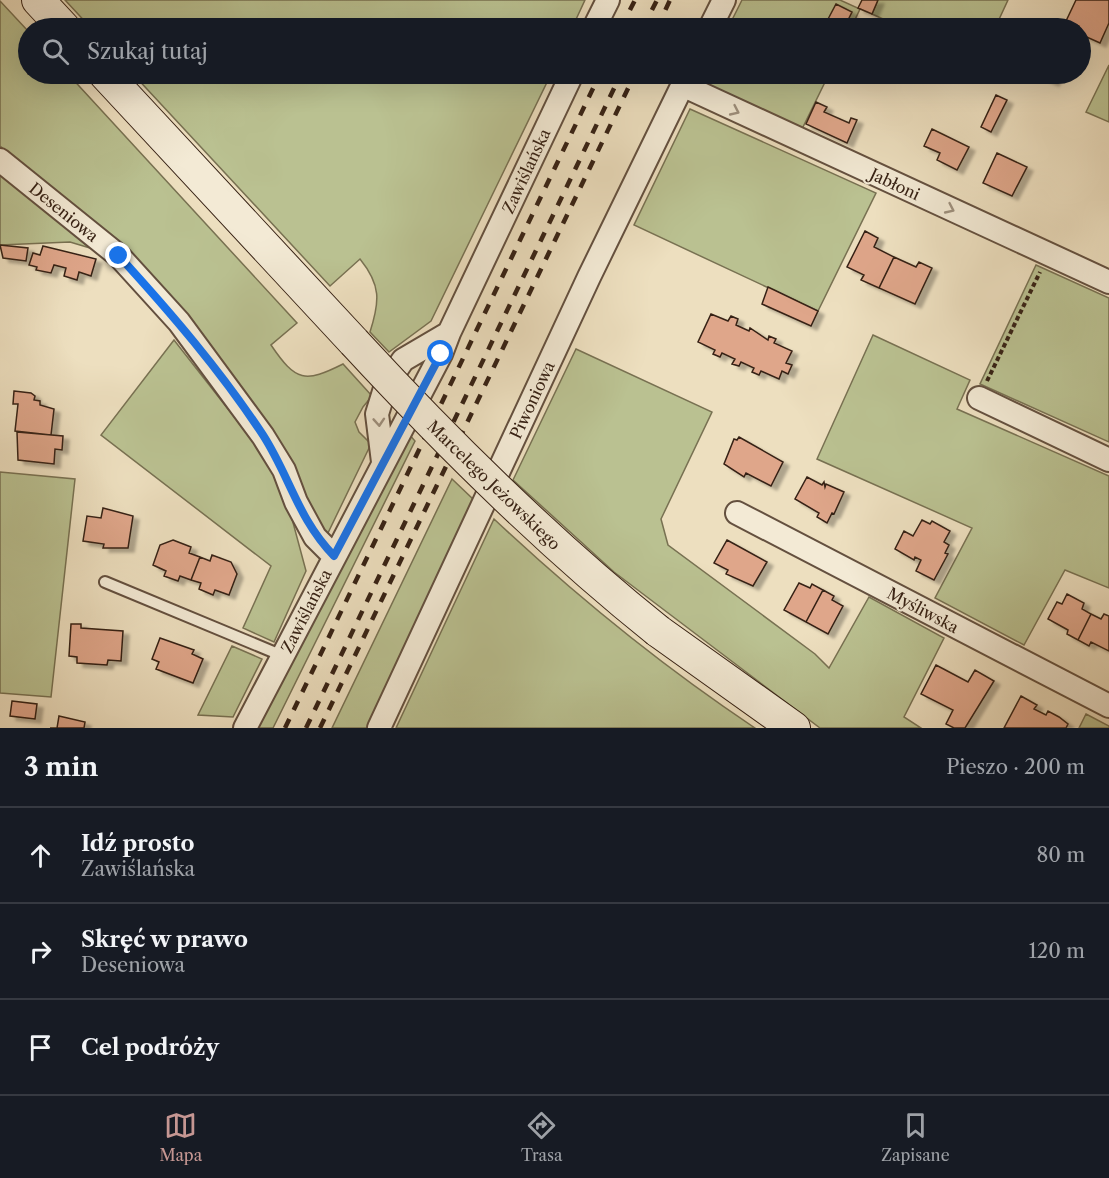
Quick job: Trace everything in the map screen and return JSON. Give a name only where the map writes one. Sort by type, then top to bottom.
[{"type":"street","points":[[38,0],[55,18]]},
{"type":"street","points":[[599,18],[608,0]]},
{"type":"street","points":[[715,18],[724,0]]},
{"type":"street","name":"Marcelego Jeżowskiego","points":[[114,84],[433,427],[510,504],[584,570],[658,631],[794,728]]},
{"type":"street","name":"Zawiślańska","points":[[245,728],[441,354],[567,84]]},
{"type":"street","name":"Piwoniowa","points":[[379,728],[584,288],[683,84]]},
{"type":"street","name":"Jabłoni","points":[[695,84],[1109,282]]},
{"type":"street","name":"Deseniowa","points":[[0,160],[119,256],[179,321],[263,435],[284,470],[296,502],[315,537],[334,556]]},
{"type":"street","points":[[383,462],[377,414],[386,385],[403,360],[449,333]]},
{"type":"street","points":[[979,398],[1109,460]]},
{"type":"street","name":"Myśliwska","points":[[737,513],[1109,706]]},
{"type":"lane","points":[[105,582],[283,656]]},
{"type":"path","points":[[979,398],[1049,255]]},
{"type":"green space","points":[[65,0],[585,0],[577,18],[82,18]]},
{"type":"green space","points":[[742,0],[840,0],[860,9],[856,18],[733,18]]},
{"type":"green space","points":[[878,0],[1008,0],[1000,18],[881,18],[872,14]]},
{"type":"green space","points":[[0,1],[18,20],[18,84],[77,84],[297,323],[271,345],[287,366],[302,376],[310,376],[343,364],[372,396],[355,422],[359,432],[371,444],[326,537],[107,234],[0,146]]},
{"type":"green space","points":[[1109,65],[1109,122],[1086,112]]},
{"type":"green space","points":[[142,84],[546,84],[431,321],[389,352],[370,332],[376,311],[377,294],[372,277],[360,259],[330,286]]},
{"type":"green space","points":[[701,84],[824,84],[801,131]]},
{"type":"green space","points":[[690,109],[876,193],[818,311],[634,225]]},
{"type":"green space","points":[[0,173],[90,248],[70,242],[0,245]]},
{"type":"green space","points":[[1036,265],[1109,298],[1109,442],[980,384]]},
{"type":"green space","points":[[873,335],[970,380],[957,409],[1109,476],[1109,588],[1065,570],[1024,645],[935,598],[972,528],[817,459]]},
{"type":"green space","points":[[174,340],[268,460],[291,515],[306,571],[274,642],[243,628],[271,566],[101,435]]},
{"type":"green space","points":[[576,349],[712,412],[661,519],[668,545],[815,654],[829,668],[869,597],[944,638],[904,717],[921,728],[820,728],[614,572],[513,480]]},
{"type":"green space","points":[[408,433],[415,441],[273,728],[253,728]]},
{"type":"green space","points":[[0,472],[75,479],[51,697],[0,693]]},
{"type":"green space","points":[[452,479],[475,501],[370,728],[332,728]]},
{"type":"green space","points":[[494,519],[620,629],[686,680],[755,728],[396,728]]},
{"type":"green space","points":[[232,646],[262,659],[233,717],[198,715]]},
{"type":"green space","points":[[1086,714],[1109,726],[1109,728],[1079,728]]},
{"type":"building","points":[[862,0],[878,0],[872,14],[858,8]]},
{"type":"building","points":[[1076,0],[1109,0],[1109,23],[1100,43],[1091,39],[1091,18],[1067,18]]},
{"type":"building","points":[[836,4],[852,12],[849,18],[829,18]]},
{"type":"building","points":[[996,95],[1007,100],[991,132],[981,127]]},
{"type":"building","points":[[816,102],[827,107],[824,112],[849,123],[851,118],[857,120],[847,143],[806,124]]},
{"type":"building","points":[[932,129],[969,147],[957,170],[937,160],[940,153],[924,146]]},
{"type":"building","points":[[997,153],[1027,167],[1012,196],[983,183]]},
{"type":"building","points":[[865,231],[878,238],[874,247],[894,257],[879,288],[861,280],[864,275],[847,267]]},
{"type":"building","points":[[0,245],[28,248],[26,261],[3,258]]},
{"type":"building","points":[[43,246],[96,259],[91,276],[79,272],[77,280],[64,276],[66,268],[54,265],[51,273],[36,270],[37,267],[29,265],[33,253],[40,255]]},
{"type":"building","points":[[894,257],[916,267],[919,262],[932,268],[915,304],[879,288]]},
{"type":"building","points":[[768,287],[818,311],[811,326],[762,304]]},
{"type":"building","points":[[711,314],[728,321],[731,316],[738,319],[736,325],[749,331],[750,328],[768,340],[769,336],[776,339],[774,343],[792,351],[786,363],[792,365],[788,374],[782,371],[779,379],[761,371],[759,375],[752,372],[754,368],[741,362],[739,366],[732,364],[735,359],[722,353],[720,357],[713,354],[715,350],[698,342]]},
{"type":"building","points":[[14,391],[31,393],[35,396],[34,400],[40,401],[40,405],[54,409],[51,435],[15,431],[18,404],[13,404]]},
{"type":"building","points":[[17,432],[63,436],[62,450],[55,449],[54,464],[18,460]]},
{"type":"building","points":[[739,437],[783,462],[771,486],[746,473],[744,477],[724,464],[734,439],[737,440]]},
{"type":"building","points":[[807,477],[822,485],[824,482],[825,487],[826,484],[844,492],[834,514],[832,513],[827,523],[817,517],[819,513],[795,499]]},
{"type":"building","points":[[103,508],[133,516],[128,548],[103,548],[104,544],[83,541],[87,516],[101,518]]},
{"type":"building","points":[[922,520],[930,524],[932,521],[950,531],[944,542],[949,545],[945,553],[948,554],[934,580],[916,571],[921,560],[915,557],[914,560],[895,549],[904,531],[913,536]]},
{"type":"building","points":[[173,540],[191,547],[189,553],[200,557],[191,580],[180,576],[178,581],[164,576],[166,571],[153,565],[160,545]]},
{"type":"building","points":[[727,540],[767,562],[753,586],[726,574],[728,570],[714,563]]},
{"type":"building","points":[[212,555],[231,562],[237,574],[229,595],[215,590],[213,595],[199,589],[201,583],[191,580],[200,557],[210,561]]},
{"type":"building","points":[[799,583],[810,588],[812,584],[823,590],[806,622],[784,610]]},
{"type":"building","points":[[823,590],[834,596],[832,600],[843,606],[828,634],[806,622]]},
{"type":"building","points":[[1067,594],[1084,603],[1082,609],[1091,614],[1078,640],[1067,634],[1068,630],[1048,619],[1057,602],[1062,604]]},
{"type":"building","points":[[1091,614],[1101,619],[1104,614],[1109,616],[1109,651],[1091,642],[1089,646],[1078,640]]},
{"type":"building","points":[[71,624],[81,624],[81,628],[123,631],[121,661],[108,660],[107,665],[77,663],[77,657],[69,656]]},
{"type":"building","points":[[160,638],[194,650],[192,654],[203,659],[193,683],[156,669],[159,662],[152,659]]},
{"type":"building","points":[[936,665],[968,682],[975,670],[994,681],[965,728],[954,728],[946,724],[953,710],[921,694]]},
{"type":"building","points":[[1021,696],[1037,705],[1034,709],[1046,715],[1048,711],[1059,717],[1068,724],[1066,728],[1004,728]]},
{"type":"building","points":[[12,701],[37,704],[35,719],[10,716]]},
{"type":"building","points":[[59,716],[85,722],[84,728],[57,728]]},
{"type":"railway","points":[[626,18],[635,0]]},
{"type":"railway","points":[[648,18],[657,0]]},
{"type":"railway","points":[[662,18],[670,0]]},
{"type":"railway","points":[[285,728],[595,84]]},
{"type":"railway","points":[[306,728],[616,84]]},
{"type":"railway","points":[[320,728],[630,84]]},
{"type":"route","points":[[119,256],[179,321],[224,379],[284,470],[296,502],[315,537],[334,556],[383,462],[396,443],[441,354]]}]
